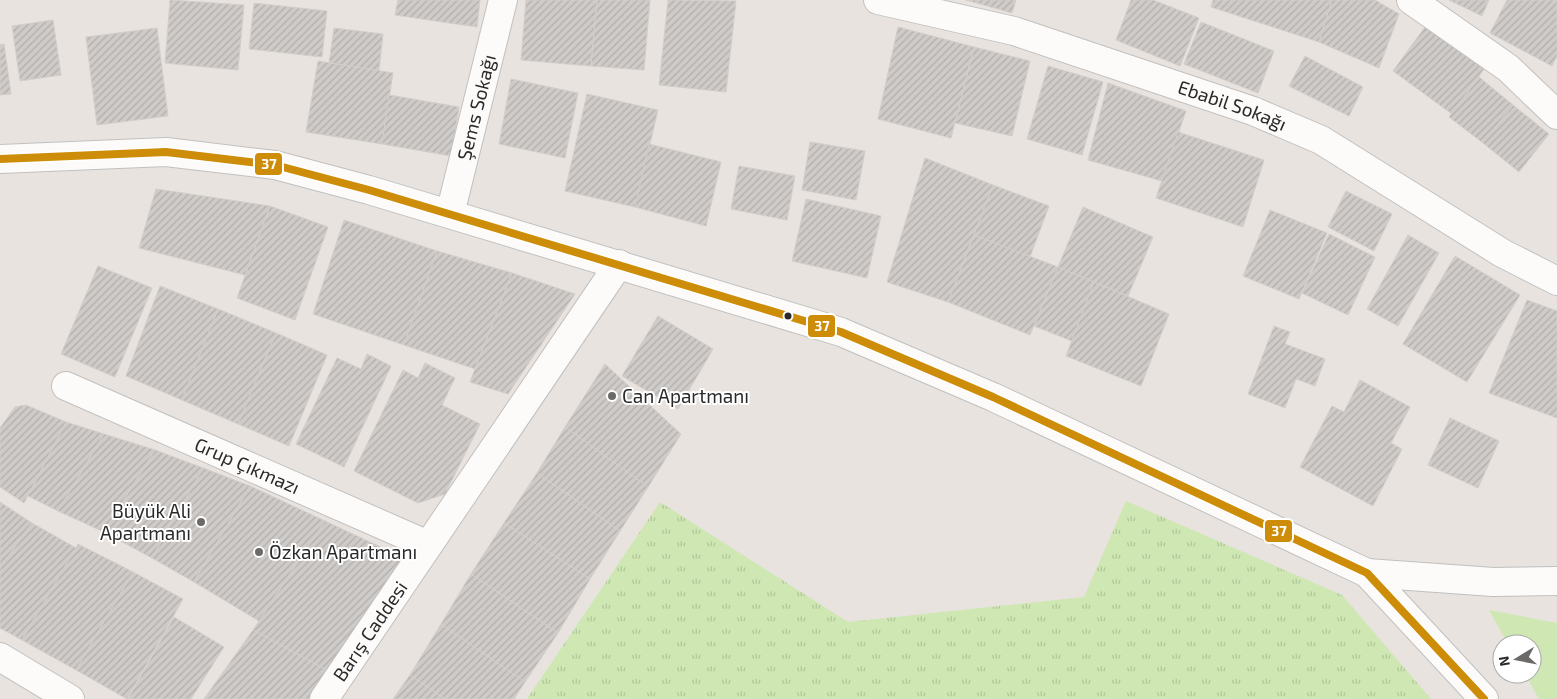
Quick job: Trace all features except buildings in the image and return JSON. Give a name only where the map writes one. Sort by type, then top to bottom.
[{"type":"street","name":"Şems Sokağı","points":[[450,214],[503,0]]},
{"type":"street","name":"Ebabil Sokağı","points":[[878,0],[1014,31],[1270,118],[1321,140],[1502,253],[1557,281]]},
{"type":"street","points":[[1411,0],[1508,68],[1557,115]]},
{"type":"street","points":[[0,159],[166,152],[275,166],[369,190],[841,332],[993,397],[1366,574],[1484,699]]},
{"type":"street","name":"Barış Caddesi","points":[[324,699],[619,264]]},
{"type":"street","name":"Grup Çıkmazı","points":[[66,386],[428,545]]},
{"type":"street","points":[[1366,574],[1493,582],[1557,581]]},
{"type":"street","points":[[0,657],[70,699]]},
{"type":"green space","points":[[1126,501],[1342,595],[1431,699],[527,699],[660,502],[848,622],[1084,597]]},
{"type":"green space","points":[[1489,610],[1557,623],[1557,699],[1539,699],[1531,684],[1542,684],[1542,634],[1502,634]]},
{"type":"transit line","name":"37","points":[[0,159],[166,152],[275,165],[369,190],[841,332],[993,397],[1367,573],[1484,699]]},
{"type":"place","name":"Can Apartmanı","points":[[612,396]]},
{"type":"place","name":"Büyük Ali Apartmanı","points":[[201,522]]},
{"type":"place","name":"Özkan Apartmanı","points":[[259,552]]}]
